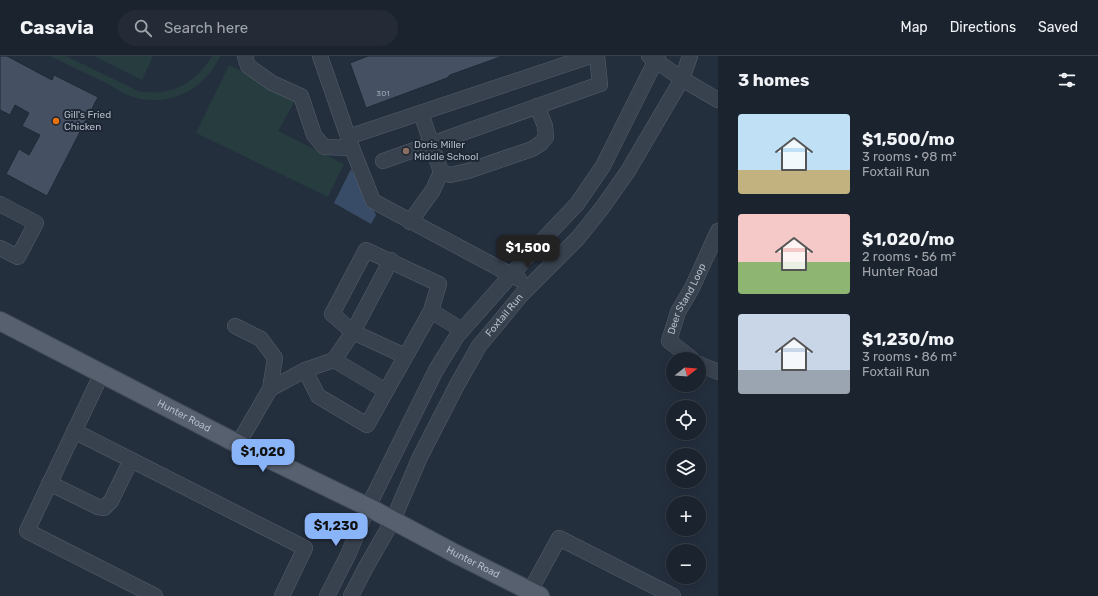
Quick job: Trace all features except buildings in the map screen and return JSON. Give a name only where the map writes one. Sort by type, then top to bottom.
[{"type":"main road","name":"Hunter Road","points":[[0,321],[238,444],[368,507],[535,594]]},
{"type":"street","points":[[245,56],[248,66],[272,83],[301,96],[314,135],[324,147],[350,142],[421,113],[591,56]]},
{"type":"street","points":[[320,56],[350,142],[373,201],[410,222],[511,274],[530,286]]},
{"type":"street","points":[[383,161],[600,84],[597,56]]},
{"type":"street","name":"Foxtail Run","points":[[352,596],[366,566],[393,520],[420,457],[479,346],[530,286],[578,238],[602,208],[628,171],[682,79],[690,56]]},
{"type":"street","points":[[655,57],[682,79],[718,100]]},
{"type":"street","name":"Foxtail Run","points":[[327,596],[348,555],[368,507],[436,370],[457,336],[511,274],[577,204],[604,166],[655,57]]},
{"type":"street","points":[[441,172],[450,175],[468,171],[532,149],[540,144],[546,137],[545,126],[537,106]]},
{"type":"street","points":[[410,222],[433,190],[441,172],[421,113]]},
{"type":"street","points":[[0,204],[36,223],[18,257],[0,248]]},
{"type":"street","name":"Deer Stand Loop","points":[[683,352],[669,341],[678,312],[692,288],[718,231]]},
{"type":"street","points":[[305,370],[318,396],[367,425],[406,356],[431,311],[439,284],[391,260],[366,250],[332,314],[353,332],[406,356]]},
{"type":"street","points":[[270,389],[305,370],[334,360],[353,332],[391,260]]},
{"type":"street","points":[[431,311],[462,330]]},
{"type":"street","points":[[235,326],[261,339],[275,358],[270,389],[238,444]]},
{"type":"street","points":[[334,360],[386,391]]},
{"type":"street","points":[[706,367],[718,372]]},
{"type":"street","points":[[102,373],[27,530],[155,596]]},
{"type":"street","points":[[74,431],[305,548],[282,596]]},
{"type":"street","points":[[49,483],[98,507],[104,508],[111,501],[132,460]]},
{"type":"street","points":[[535,594],[558,538],[673,596]]},
{"type":"green space","points":[[50,56],[66,56],[138,91],[161,92],[171,90],[190,81],[198,74],[212,56],[220,56],[207,77],[198,85],[177,96],[154,100],[141,99],[128,95]]},
{"type":"green space","points":[[94,56],[153,56],[142,80]]},
{"type":"green space","points":[[229,65],[296,99],[278,131],[344,164],[328,197],[196,133]]},
{"type":"water","points":[[351,169],[376,215],[371,224],[334,203]]},
{"type":"place","name":"Gill's Fried Chicken","points":[[56,121]]},
{"type":"place","name":"Doris Miller Middle School","points":[[406,151]]}]
